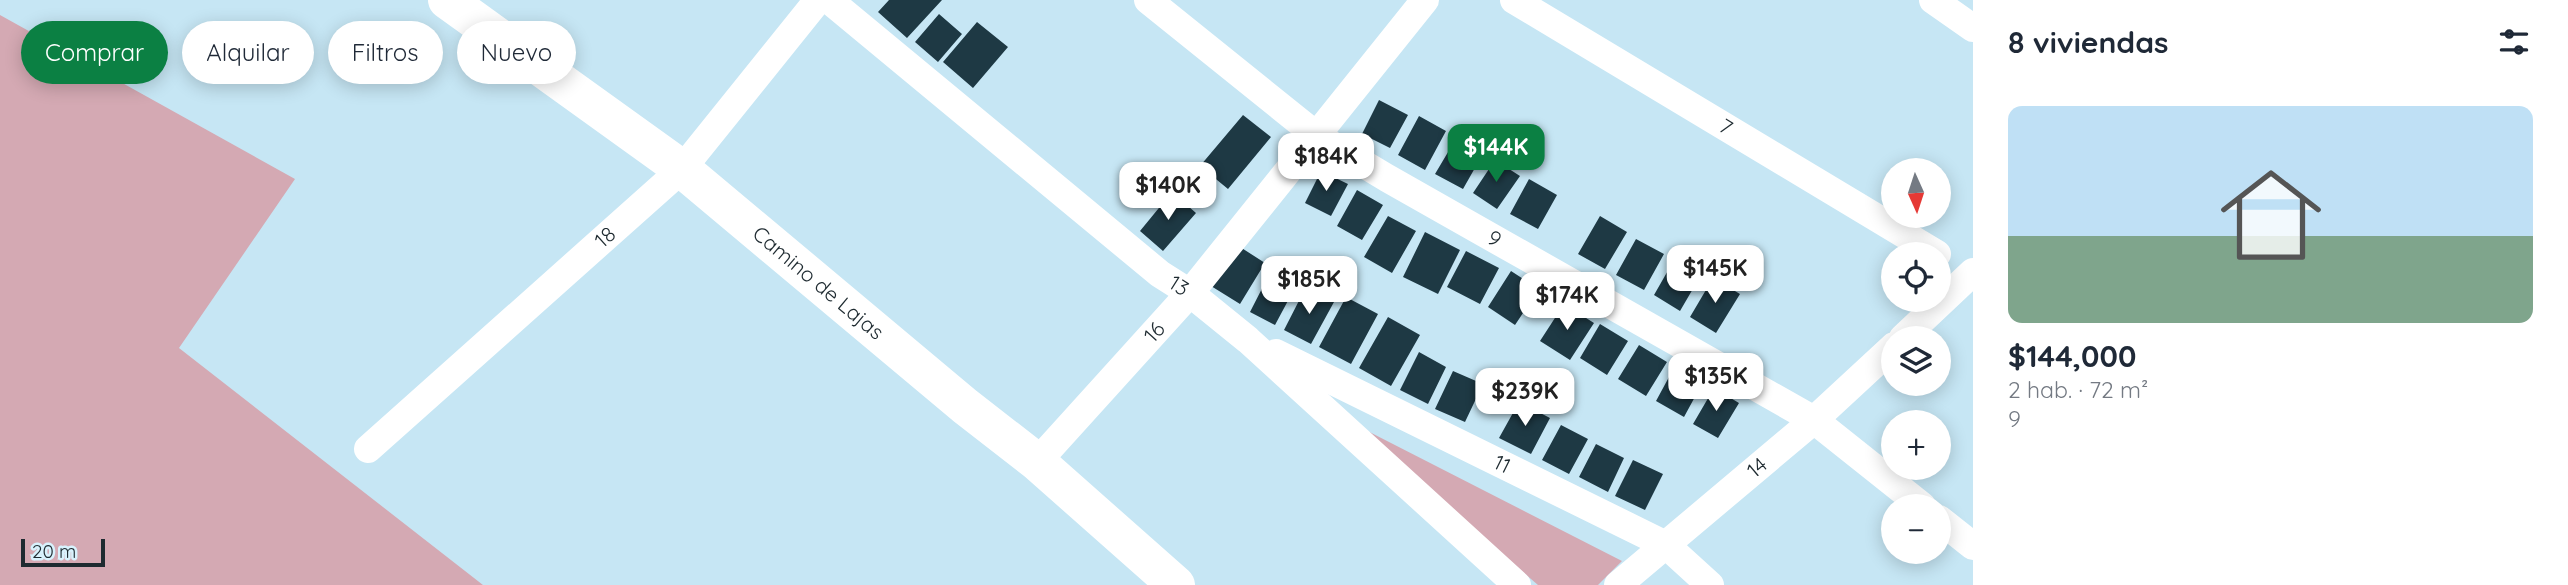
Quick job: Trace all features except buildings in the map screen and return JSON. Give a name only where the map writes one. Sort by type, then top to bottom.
[{"type":"street","name":"Camino de Lajas","points":[[447,0],[682,169],[965,406],[1037,462],[1176,585]]},
{"type":"street","name":"18","points":[[368,449],[682,169],[818,0]]},
{"type":"street","name":"13","points":[[829,0],[1160,274],[1190,293],[1248,340],[1517,585]]},
{"type":"street","name":"9","points":[[1148,0],[1317,136],[1814,420],[1907,494]]},
{"type":"street","name":"16","points":[[1037,462],[1190,293],[1425,0]]},
{"type":"street","name":"7","points":[[1514,0],[1918,242]]},
{"type":"street","points":[[1933,0],[1973,28]]},
{"type":"street","name":"7","points":[[1951,262],[1972,274]]},
{"type":"street","points":[[1916,326],[1972,274]]},
{"type":"street","name":"11","points":[[1248,340],[1666,545],[1710,585]]},
{"type":"street","name":"14","points":[[1618,585],[1814,420],[1881,358]]},
{"type":"street","points":[[1951,529],[1973,546]]},
{"type":"shaded area","points":[[0,15],[21,27],[21,84],[124,84],[295,179],[179,348],[483,585],[0,585]]},
{"type":"shaded area","points":[[1344,419],[1622,561],[1598,585],[1538,585]]}]
